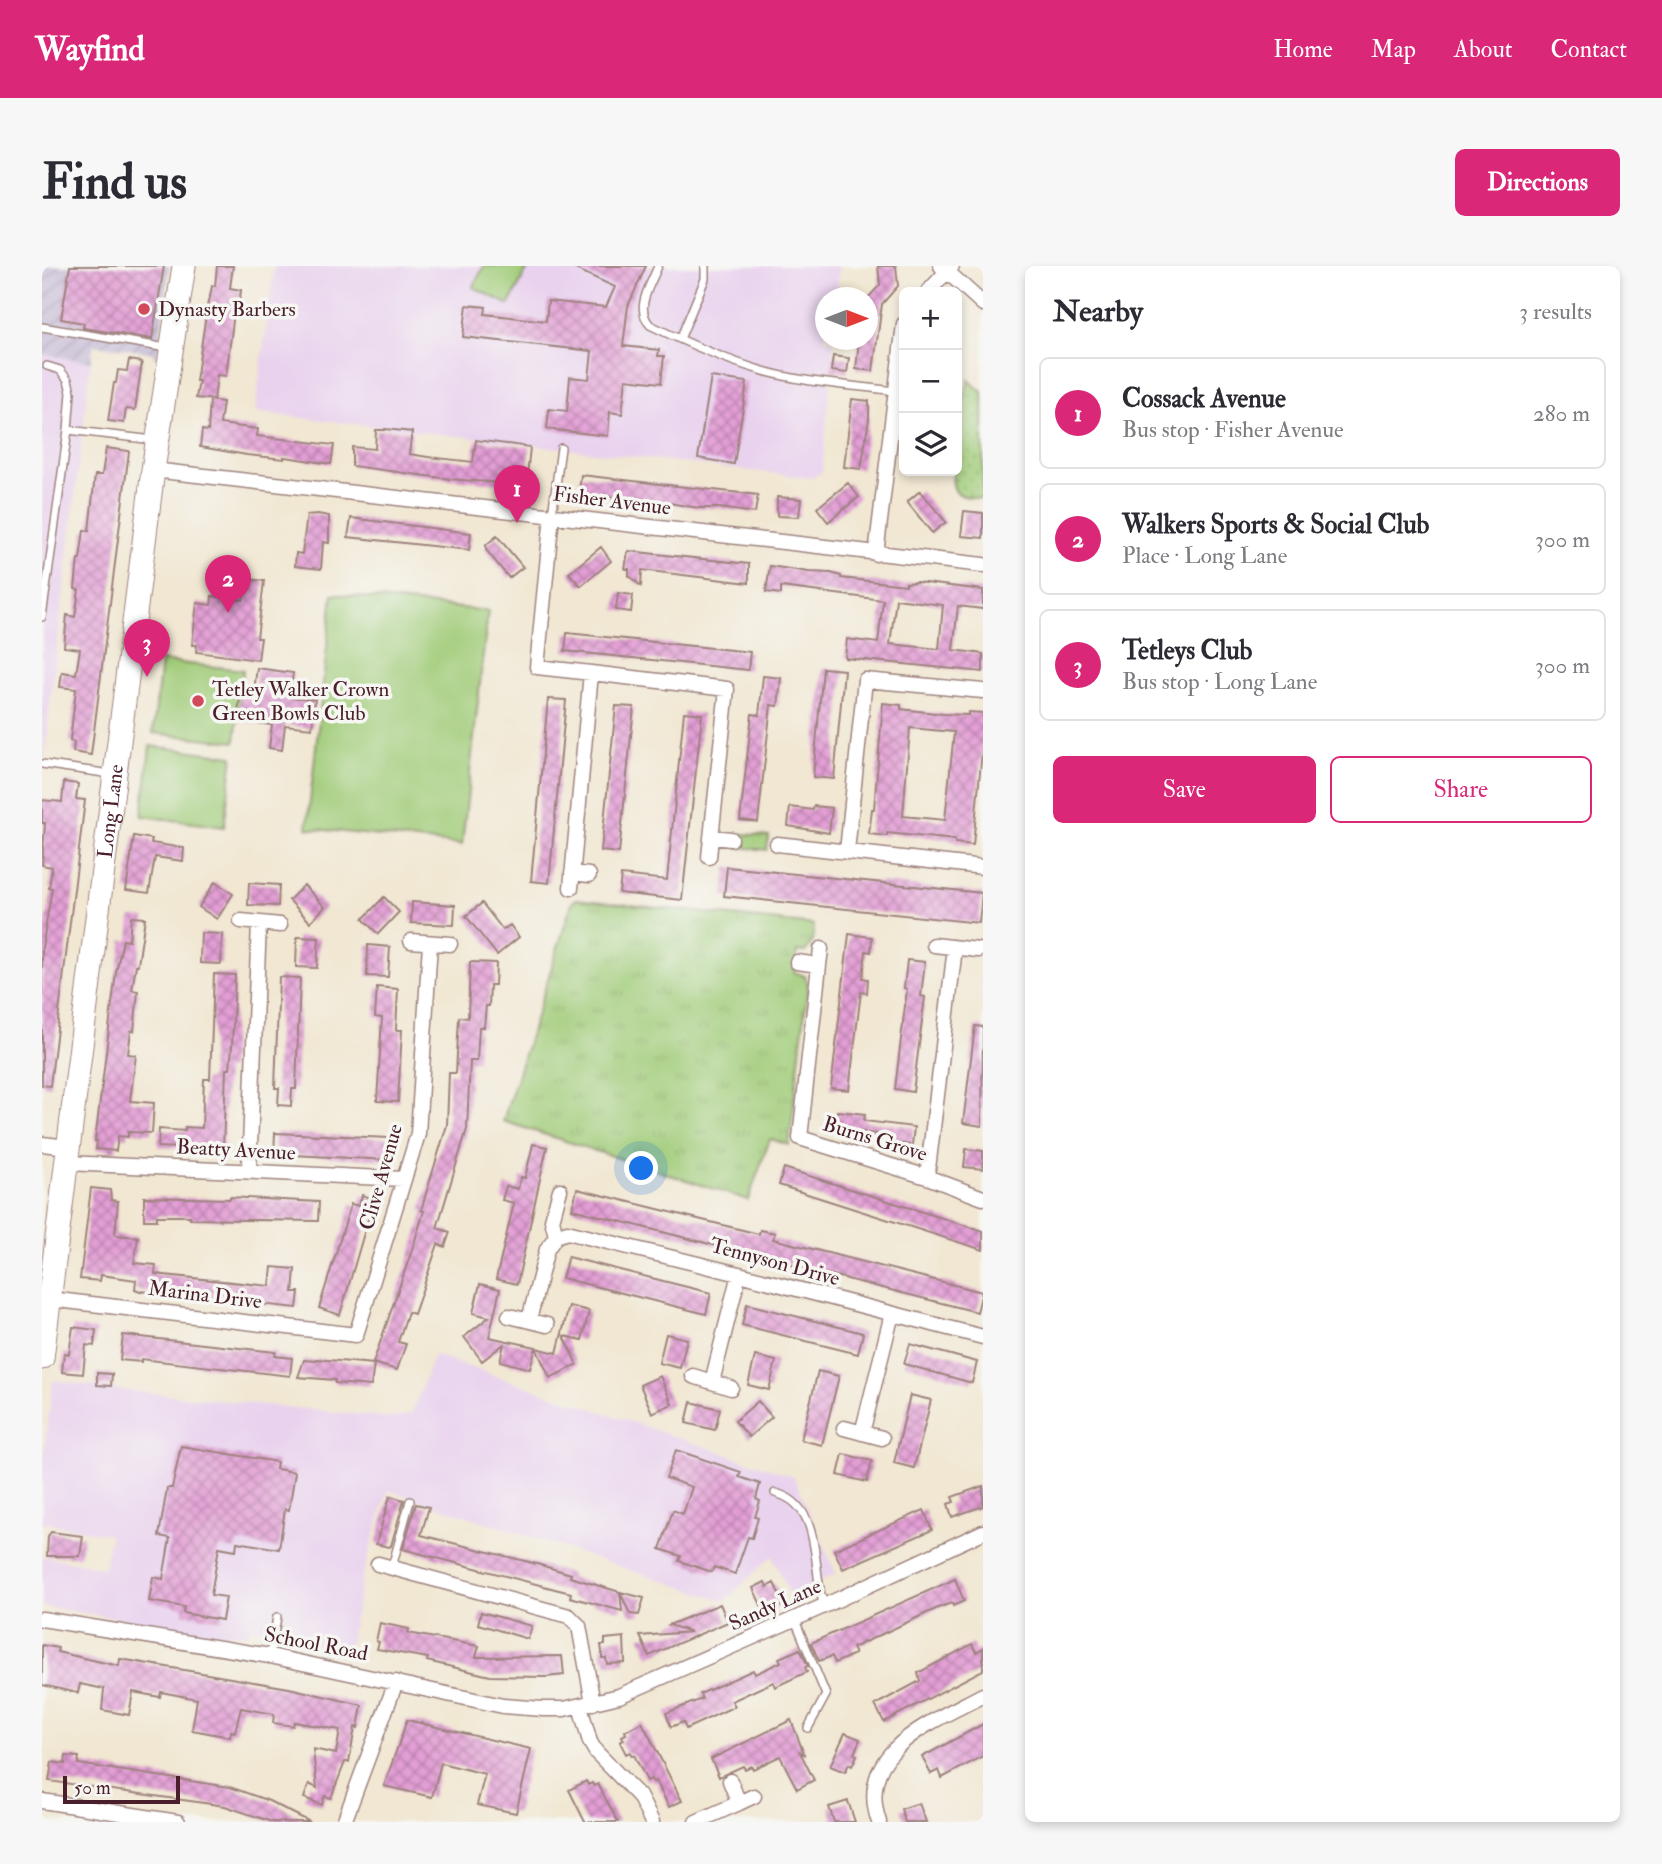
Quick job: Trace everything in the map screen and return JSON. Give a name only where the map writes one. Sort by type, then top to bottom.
[{"type":"main road","name":"Long Lane","points":[[42,1358],[153,470],[184,266]]},
{"type":"street","points":[[932,287],[946,268],[983,304]]},
{"type":"street","points":[[876,554],[901,350]]},
{"type":"street","name":"Fisher Avenue","points":[[153,470],[983,565]]},
{"type":"street","points":[[552,515],[537,667],[727,689],[709,857]]},
{"type":"street","points":[[589,874],[572,881],[591,673]]},
{"type":"street","points":[[846,852],[865,680],[983,691]]},
{"type":"street","points":[[712,837],[732,839]]},
{"type":"street","points":[[777,844],[983,867]]},
{"type":"street","points":[[241,922],[280,925]]},
{"type":"street","points":[[248,1171],[260,923]]},
{"type":"street","points":[[411,941],[450,944]]},
{"type":"street","name":"Clive Avenue","points":[[356,1335],[413,1153],[419,1125],[430,943]]},
{"type":"street","points":[[934,946],[978,950]]},
{"type":"street","points":[[927,1177],[955,948]]},
{"type":"street","name":"Burns Grove","points":[[821,949],[800,1138],[927,1177],[983,1198]]},
{"type":"street","points":[[797,962],[819,965]]},
{"type":"street","name":"Beatty Avenue","points":[[42,1143],[68,1155],[248,1171],[404,1179]]},
{"type":"street","points":[[529,1320],[547,1249],[556,1236],[552,1220],[560,1190]]},
{"type":"street","name":"Tennyson Drive","points":[[556,1236],[573,1233],[983,1337]]},
{"type":"street","points":[[712,1382],[739,1274]]},
{"type":"street","name":"Marina Drive","points":[[49,1299],[356,1335]]},
{"type":"street","points":[[862,1433],[892,1314]]},
{"type":"street","points":[[509,1316],[547,1325]]},
{"type":"street","points":[[693,1377],[731,1388]]},
{"type":"street","points":[[844,1428],[881,1438]]},
{"type":"street","name":"Sandy Lane","points":[[587,1704],[620,1696],[795,1620],[983,1532]]},
{"type":"street","points":[[385,1566],[569,1616],[579,1626],[587,1704],[587,1734],[596,1752],[639,1796],[652,1822]]},
{"type":"street","name":"School Road","points":[[42,1619],[270,1656],[503,1706],[542,1709],[587,1704]]},
{"type":"street","points":[[344,1822],[396,1682]]},
{"type":"street","points":[[879,1822],[875,1805],[876,1786],[889,1753],[907,1737],[983,1695]]},
{"type":"street","points":[[730,1781],[739,1803]]},
{"type":"street","points":[[696,1822],[754,1796]]},
{"type":"street","points":[[42,1801],[178,1822]]},
{"type":"lane","points":[[659,266],[642,304],[642,312],[650,325],[760,370],[895,391]]},
{"type":"lane","points":[[680,339],[705,279],[705,266]]},
{"type":"lane","points":[[42,327],[171,349]]},
{"type":"lane","points":[[42,617],[71,393],[68,380],[60,370],[47,366]]},
{"type":"lane","points":[[68,430],[157,441]]},
{"type":"lane","points":[[552,515],[561,448]]},
{"type":"lane","points":[[42,764],[116,775]]},
{"type":"lane","points":[[775,1493],[789,1496],[799,1504],[805,1516],[815,1548],[824,1606]]},
{"type":"lane","points":[[385,1566],[410,1501]]},
{"type":"lane","points":[[270,1656],[276,1616]]},
{"type":"lane","points":[[795,1620],[826,1695],[808,1728]]},
{"type":"shaded area","points":[[42,266],[169,266],[157,360],[151,352],[93,345],[91,362],[42,354]]},
{"type":"shaded area","points":[[274,266],[839,266],[838,287],[815,287],[815,350],[833,350],[822,472],[812,478],[255,412]]},
{"type":"shaded area","points":[[42,354],[91,362],[42,773]]},
{"type":"shaded area","points":[[434,1355],[794,1477],[836,1574],[790,1594],[772,1556],[725,1601],[388,1490],[362,1578],[347,1656],[250,1626],[250,1633],[224,1636],[42,1606],[42,1556],[104,1568],[110,1535],[42,1522],[42,1471],[53,1380],[112,1389],[392,1418],[412,1413]]},
{"type":"green space","points":[[484,266],[529,266],[509,305],[473,287]]},
{"type":"green space","points":[[969,380],[983,393],[983,499],[958,494],[953,486],[952,476],[962,476],[962,410]]},
{"type":"green space","points":[[333,594],[488,611],[462,845],[307,828]]},
{"type":"green space","name":"Tetley Walker Crown Green Bowls Club","points":[[161,661],[243,670],[235,742],[153,733]]},
{"type":"green space","name":"Tetley Walker Crown Green Bowls Club","points":[[150,746],[233,756],[224,827],[142,816]]},
{"type":"green space","points":[[740,834],[769,836],[767,850],[738,847]]},
{"type":"green space","points":[[576,899],[814,925],[813,941],[805,952],[797,951],[794,972],[805,976],[808,985],[789,1145],[770,1139],[748,1200],[503,1121],[572,903]]},
{"type":"building","points":[[70,266],[164,266],[152,339],[83,328],[84,323],[61,319]]},
{"type":"building","points":[[217,266],[233,266],[230,288],[241,290],[239,306],[235,305],[226,376],[217,375],[214,400],[196,398],[199,381],[196,381],[208,301],[212,286],[215,286]]},
{"type":"building","points":[[569,266],[646,266],[628,306],[623,346],[659,350],[658,356],[664,356],[661,383],[626,379],[622,414],[610,412],[608,436],[547,429],[549,409],[567,411],[570,377],[589,379],[592,351],[463,337],[467,305],[486,307],[485,314],[546,321],[548,301],[606,307],[615,287]]},
{"type":"building","points":[[878,266],[896,266],[898,286],[882,304],[878,334],[878,287]]},
{"type":"building","points":[[858,350],[876,350],[873,371],[856,369]]},
{"type":"building","points":[[833,356],[849,358],[847,373],[831,371]]},
{"type":"building","points":[[129,360],[142,362],[135,410],[126,409],[124,423],[108,421],[118,370],[127,371]]},
{"type":"building","points":[[711,377],[747,382],[734,464],[698,458]]},
{"type":"building","points":[[852,399],[869,401],[869,419],[861,469],[844,467]]},
{"type":"building","points":[[210,400],[223,402],[220,424],[258,429],[257,436],[334,445],[331,464],[200,447],[202,430],[208,431]]},
{"type":"building","points":[[376,430],[412,432],[409,454],[428,457],[473,462],[476,440],[530,447],[526,485],[449,479],[352,466],[352,447],[375,449]]},
{"type":"building","points":[[106,448],[129,451],[91,755],[73,752],[74,742],[70,741],[76,689],[60,687],[62,672],[76,674],[80,649],[64,647],[67,615],[75,617],[79,590],[75,589],[78,559],[84,530],[89,531],[95,475],[102,475]]},
{"type":"building","points":[[581,475],[758,495],[755,513],[699,508],[644,499],[579,493]]},
{"type":"building","points":[[848,483],[859,497],[828,522],[817,508]]},
{"type":"building","points":[[920,491],[946,522],[932,533],[907,502]]},
{"type":"building","points":[[777,497],[801,499],[799,517],[777,516]]},
{"type":"building","points":[[964,511],[983,513],[983,538],[961,536]]},
{"type":"building","points":[[307,515],[329,516],[329,543],[323,542],[321,569],[295,566],[296,553],[302,554]]},
{"type":"building","points":[[351,518],[471,533],[469,550],[348,537]]},
{"type":"building","points":[[497,536],[523,567],[509,578],[486,550],[486,545]]},
{"type":"building","points":[[601,547],[611,561],[581,586],[569,573]]},
{"type":"building","points":[[628,551],[749,564],[749,583],[642,570],[641,586],[629,576],[629,569],[625,569]]},
{"type":"building","points":[[770,566],[831,573],[841,578],[906,585],[917,582],[983,590],[983,609],[958,606],[953,650],[983,654],[983,672],[845,658],[847,639],[878,643],[883,600],[781,587],[781,594],[766,592]],"holes":[[[896,599],[943,605],[939,649],[890,644]]]},
{"type":"building","points":[[246,579],[264,581],[257,638],[261,638],[258,660],[196,652],[197,645],[192,645],[197,603],[211,605],[212,596],[243,600]]},
{"type":"building","points":[[618,593],[633,595],[631,612],[616,610]]},
{"type":"building","points":[[567,633],[750,652],[748,670],[565,651]]},
{"type":"building","points":[[257,668],[293,673],[290,697],[315,699],[312,728],[285,725],[282,750],[269,748],[272,725],[237,721],[241,689],[254,691]]},
{"type":"building","points":[[823,668],[844,670],[834,779],[813,777]]},
{"type":"building","points":[[763,676],[781,678],[778,706],[771,705],[758,822],[740,820],[752,714],[759,715]]},
{"type":"building","points":[[548,699],[566,700],[549,883],[531,881]]},
{"type":"building","points":[[883,703],[901,705],[901,709],[944,714],[983,713],[983,741],[973,845],[955,843],[955,840],[887,833],[887,836],[869,834],[874,809]],"holes":[[[910,728],[954,732],[945,820],[903,816]]]},
{"type":"building","points":[[616,706],[634,707],[619,853],[601,851]]},
{"type":"building","points":[[684,712],[702,714],[682,900],[619,893],[621,875],[667,880]]},
{"type":"building","points":[[64,782],[78,784],[76,799],[85,800],[50,1086],[42,1085],[42,948],[52,888],[49,888],[52,867],[42,865],[45,823],[42,823],[42,800],[62,802]]},
{"type":"building","points":[[814,806],[832,808],[829,833],[788,826],[790,807],[813,810]]},
{"type":"building","points":[[134,836],[152,839],[151,843],[184,848],[183,861],[155,857],[149,893],[126,890]]},
{"type":"building","points":[[727,867],[982,893],[979,923],[724,896]]},
{"type":"building","points":[[215,882],[233,894],[217,919],[199,907]]},
{"type":"building","points":[[249,883],[279,885],[278,906],[248,905]]},
{"type":"building","points":[[304,885],[325,907],[310,922],[289,900]]},
{"type":"building","points":[[384,897],[399,912],[378,934],[363,919]]},
{"type":"building","points":[[412,902],[455,905],[454,925],[411,923]]},
{"type":"building","points":[[482,903],[503,930],[510,925],[519,937],[497,955],[466,916]]},
{"type":"building","points":[[131,917],[145,918],[132,990],[138,991],[134,1031],[131,1031],[128,1054],[136,1055],[130,1101],[154,1103],[152,1133],[128,1132],[128,1137],[118,1136],[116,1151],[96,1149],[116,972],[123,940],[129,941]]},
{"type":"building","points":[[201,933],[222,934],[221,964],[200,963]]},
{"type":"building","points":[[849,934],[872,937],[871,952],[866,951],[863,978],[868,979],[867,993],[861,992],[849,1090],[831,1088]]},
{"type":"building","points":[[297,937],[319,938],[317,968],[296,967]]},
{"type":"building","points":[[368,945],[390,947],[388,977],[367,976]]},
{"type":"building","points":[[907,960],[925,962],[921,996],[925,997],[913,1092],[895,1089],[907,989],[904,988]]},
{"type":"building","points":[[470,962],[496,963],[495,985],[490,985],[484,1027],[479,1027],[477,1061],[470,1061],[467,1129],[437,1228],[450,1232],[445,1247],[438,1244],[414,1314],[408,1312],[398,1342],[406,1344],[397,1370],[373,1363],[412,1250],[424,1211],[421,1210],[447,1125],[449,1073],[456,1073],[459,1017],[468,1018]]},
{"type":"building","points":[[214,974],[235,975],[230,1069],[226,1069],[223,1150],[158,1147],[159,1129],[185,1131],[185,1127],[202,1128],[204,1079],[210,1079]]},
{"type":"building","points":[[279,977],[300,978],[296,1089],[292,1089],[291,1106],[278,1105],[279,1088],[275,1088]]},
{"type":"building","points":[[377,987],[398,989],[396,1030],[402,1030],[398,1102],[377,1101],[382,1018],[375,1017]]},
{"type":"building","points":[[975,1026],[983,1027],[982,1126],[963,1123]]},
{"type":"building","points":[[837,1111],[865,1114],[864,1121],[914,1127],[912,1145],[876,1141],[877,1134],[835,1129]]},
{"type":"building","points":[[275,1133],[390,1138],[389,1160],[274,1154]]},
{"type":"building","points":[[533,1144],[547,1147],[517,1284],[496,1279],[514,1203],[502,1200],[506,1186],[518,1189],[521,1177],[525,1178]]},
{"type":"building","points":[[966,1149],[983,1151],[983,1169],[964,1167]]},
{"type":"building","points":[[784,1168],[983,1231],[983,1250],[779,1185]]},
{"type":"building","points":[[91,1188],[110,1190],[111,1200],[118,1201],[115,1235],[138,1237],[134,1263],[156,1265],[155,1274],[270,1286],[272,1267],[295,1269],[293,1292],[299,1292],[297,1308],[140,1291],[135,1289],[136,1280],[101,1275],[100,1281],[80,1279]]},
{"type":"building","points":[[577,1189],[759,1234],[760,1230],[775,1233],[773,1239],[982,1292],[977,1312],[572,1209]]},
{"type":"building","points":[[362,1195],[374,1199],[340,1315],[319,1308],[351,1204],[359,1206]]},
{"type":"building","points":[[144,1197],[230,1197],[319,1202],[318,1221],[190,1219],[190,1216],[157,1216],[157,1220],[144,1220]]},
{"type":"building","points":[[568,1257],[711,1293],[706,1314],[562,1278]]},
{"type":"building","points":[[480,1284],[500,1289],[489,1337],[536,1347],[530,1369],[500,1361],[504,1344],[482,1361],[464,1337],[489,1317],[473,1313]]},
{"type":"building","points":[[747,1304],[863,1333],[858,1354],[742,1325]]},
{"type":"building","points":[[569,1306],[589,1311],[582,1340],[564,1336],[577,1365],[550,1378],[536,1348],[557,1353]]},
{"type":"building","points":[[73,1327],[96,1330],[94,1346],[86,1345],[83,1374],[62,1372],[64,1353],[69,1354]]},
{"type":"building","points":[[666,1334],[687,1339],[680,1368],[659,1363]]},
{"type":"building","points":[[123,1335],[276,1352],[275,1356],[292,1358],[290,1376],[141,1359],[141,1362],[120,1360]]},
{"type":"building","points":[[910,1344],[977,1362],[972,1383],[904,1364]]},
{"type":"building","points":[[755,1356],[776,1361],[769,1390],[748,1385]]},
{"type":"building","points":[[304,1360],[374,1364],[371,1386],[298,1377]]},
{"type":"building","points":[[818,1371],[839,1376],[822,1445],[801,1440]]},
{"type":"building","points":[[97,1373],[112,1374],[111,1386],[97,1385]]},
{"type":"building","points":[[660,1376],[672,1404],[652,1413],[640,1385]]},
{"type":"building","points":[[910,1395],[931,1400],[914,1468],[894,1463]]},
{"type":"building","points":[[758,1401],[772,1417],[749,1437],[735,1421]]},
{"type":"building","points":[[691,1402],[720,1409],[715,1430],[686,1423]]},
{"type":"building","points":[[181,1446],[277,1462],[276,1469],[295,1472],[289,1510],[285,1509],[279,1549],[237,1542],[236,1550],[219,1547],[211,1595],[226,1597],[222,1620],[183,1613],[184,1607],[149,1601],[153,1577],[163,1579],[170,1538],[159,1536],[167,1488],[172,1488]]},
{"type":"building","points":[[676,1450],[741,1472],[739,1477],[760,1484],[756,1499],[760,1501],[755,1517],[758,1518],[735,1574],[714,1567],[712,1572],[679,1561],[681,1556],[660,1549],[673,1510],[683,1514],[692,1487],[666,1478]]},
{"type":"building","points":[[843,1454],[872,1461],[867,1482],[838,1475]]},
{"type":"building","points":[[983,1486],[983,1506],[952,1517],[948,1504],[954,1502],[952,1497]]},
{"type":"building","points":[[390,1496],[404,1500],[389,1547],[376,1544]]},
{"type":"building","points":[[416,1504],[429,1507],[421,1535],[537,1564],[620,1592],[622,1611],[570,1597],[571,1593],[403,1549]]},
{"type":"building","points":[[924,1510],[932,1530],[843,1569],[834,1550]]},
{"type":"building","points":[[51,1532],[83,1536],[80,1556],[47,1556],[48,1536]]},
{"type":"building","points":[[955,1579],[964,1601],[953,1606],[952,1603],[940,1607],[852,1648],[855,1654],[835,1663],[832,1656],[819,1661],[811,1643]]},
{"type":"building","points":[[765,1582],[767,1587],[774,1583],[784,1604],[770,1610],[769,1607],[763,1609],[753,1588]]},
{"type":"building","points":[[620,1592],[644,1598],[639,1615],[630,1614]]},
{"type":"building","points":[[720,1604],[728,1622],[649,1656],[640,1636],[691,1632],[669,1625]]},
{"type":"building","points":[[481,1612],[532,1626],[528,1639],[478,1624]]},
{"type":"building","points":[[380,1623],[409,1629],[408,1633],[479,1646],[476,1657],[562,1656],[564,1675],[490,1676],[427,1661],[428,1658],[377,1649]]},
{"type":"building","points":[[624,1637],[625,1663],[607,1664],[606,1658],[602,1658],[601,1645],[605,1645],[605,1639]]},
{"type":"building","points":[[972,1644],[976,1652],[983,1648],[983,1670],[884,1722],[875,1705],[920,1681],[918,1673]]},
{"type":"building","points":[[42,1645],[58,1648],[57,1652],[119,1666],[120,1659],[289,1688],[362,1705],[349,1762],[345,1762],[331,1798],[325,1796],[322,1805],[304,1798],[309,1784],[317,1788],[313,1749],[336,1754],[340,1730],[294,1722],[293,1726],[273,1723],[274,1714],[241,1708],[235,1732],[231,1731],[230,1737],[192,1730],[197,1699],[161,1692],[160,1697],[133,1692],[129,1715],[102,1710],[104,1689],[80,1684],[78,1693],[42,1685]]},
{"type":"building","points":[[800,1649],[808,1666],[805,1667],[807,1672],[775,1687],[773,1682],[732,1701],[735,1706],[686,1729],[683,1722],[671,1727],[666,1713],[702,1699],[700,1694],[753,1670],[755,1674],[781,1662],[779,1658]]},
{"type":"building","points":[[407,1720],[531,1749],[516,1813],[477,1805],[485,1774],[441,1763],[432,1797],[384,1786]]},
{"type":"building","points":[[791,1720],[804,1754],[800,1752],[814,1780],[797,1789],[780,1756],[753,1769],[751,1766],[745,1769],[743,1766],[719,1777],[711,1759]]},
{"type":"building","points":[[642,1722],[682,1801],[669,1807],[656,1781],[647,1781],[634,1755],[630,1752],[626,1754],[620,1742],[624,1740],[622,1736],[626,1734],[625,1731]]},
{"type":"building","points":[[983,1724],[983,1756],[942,1778],[939,1770],[931,1774],[922,1757]]},
{"type":"building","points":[[845,1733],[860,1739],[852,1766],[849,1764],[845,1772],[830,1766]]},
{"type":"building","points":[[66,1756],[79,1757],[78,1764],[230,1787],[269,1801],[310,1822],[272,1822],[225,1806],[49,1781],[52,1762],[65,1764]]},
{"type":"building","points":[[586,1781],[588,1785],[598,1784],[618,1822],[585,1822],[569,1790]]},
{"type":"building","points":[[848,1801],[855,1822],[834,1822],[829,1807]]},
{"type":"building","points":[[919,1803],[926,1822],[905,1822],[901,1809]]},
{"type":"place","name":"Dynasty Barbers","points":[[144,309]]},
{"type":"place","name":"Cossack Avenue","points":[[517,523]]},
{"type":"place","name":"Walkers Sports & Social Club","points":[[228,613]]},
{"type":"place","name":"Tetleys Club","points":[[147,677]]},
{"type":"place","name":"Tetley Walker Crown Green Bowls Club","points":[[198,701]]}]
